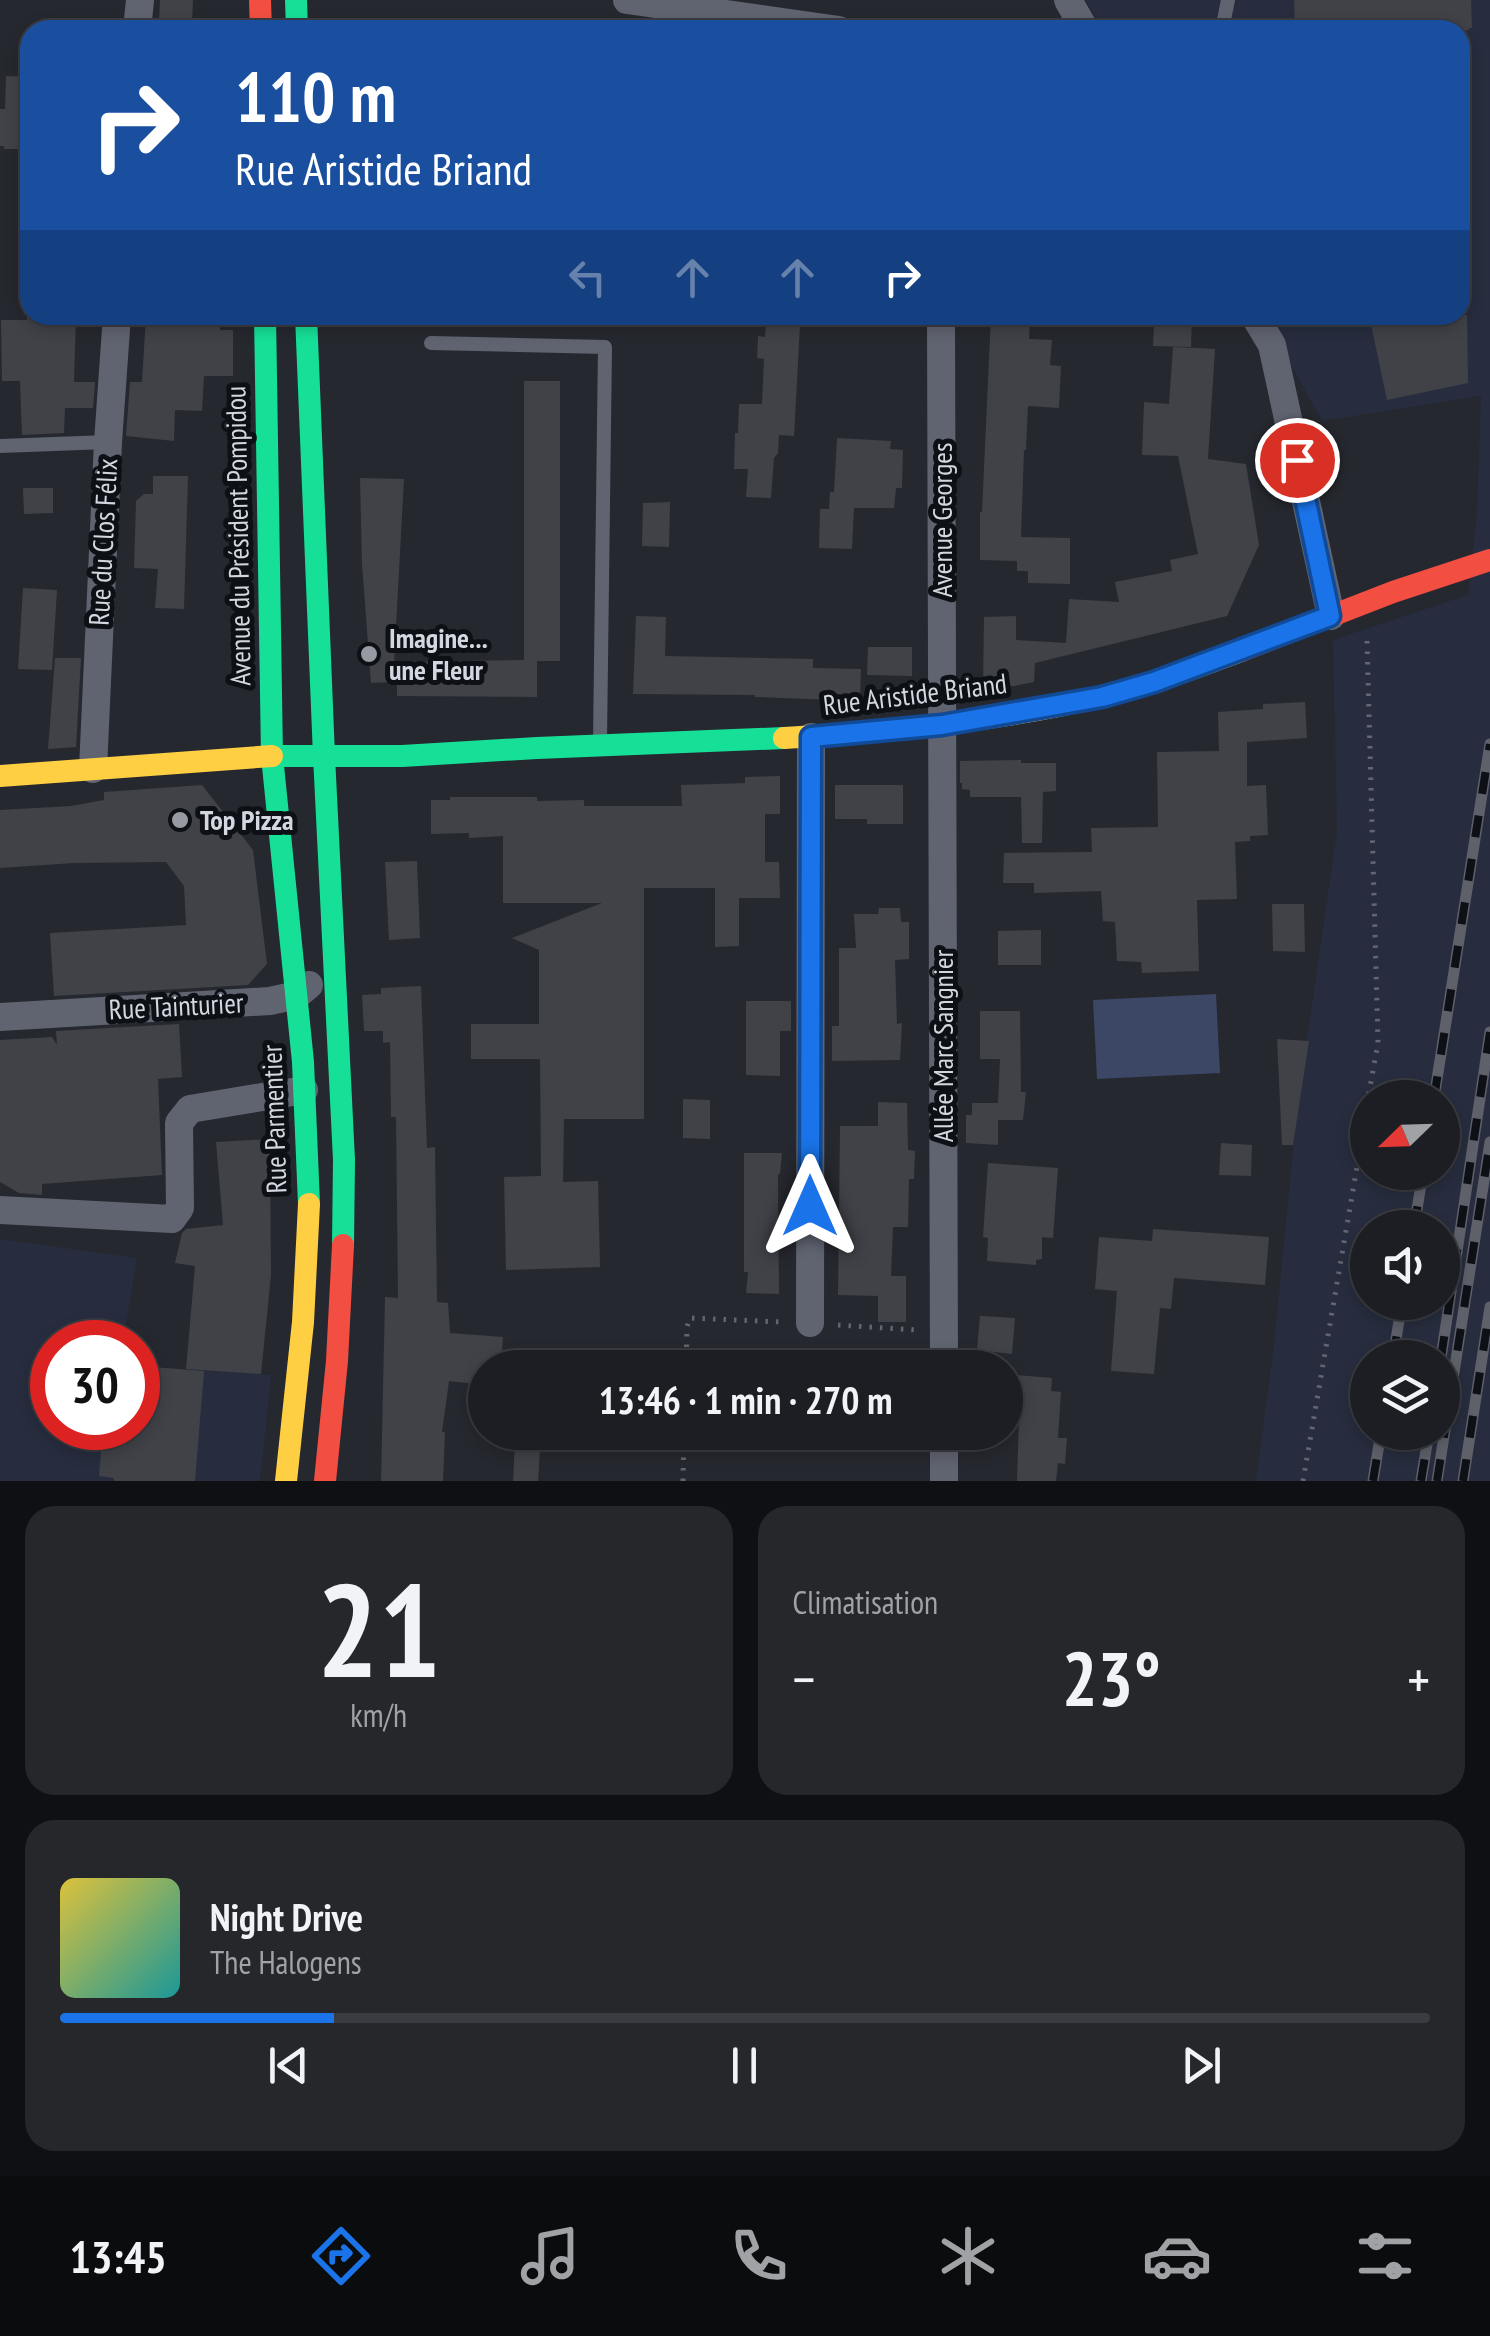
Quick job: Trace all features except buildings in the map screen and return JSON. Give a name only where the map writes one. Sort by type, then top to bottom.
[{"type":"main road","name":"Avenue du Président Pompidou","points":[[265,325],[272,756]]},
{"type":"main road","points":[[306,325],[324,756]]},
{"type":"main road","points":[[267,452],[292,575]]},
{"type":"main road","name":"Rue Aristide Briand","points":[[272,756],[376,758],[811,737],[942,725],[1102,697],[1154,682],[1416,582],[1490,560]]},
{"type":"main road","points":[[296,716],[324,756]]},
{"type":"main road","points":[[0,776],[272,756],[296,786],[300,802]]},
{"type":"main road","name":"Rue Parmentier","points":[[272,756],[277,821],[317,976]]},
{"type":"main road","name":"Rue Parmentier","points":[[286,1481],[305,1280],[309,1164],[304,1090],[317,976],[328,816],[324,756]]},
{"type":"main road","points":[[328,816],[353,781],[376,758]]},
{"type":"main road","points":[[305,832],[322,1010],[339,1055],[345,1218],[325,1481]]},
{"type":"street","points":[[628,0],[769,20]]},
{"type":"street","name":"Rue du Clos Félix","points":[[93,770],[116,325]]},
{"type":"street","name":"Avenue Georges","points":[[942,325],[942,725]]},
{"type":"street","points":[[1260,325],[1272,345],[1330,616]]},
{"type":"street","name":"Allée Marc Sangnier","points":[[942,725],[944,1350]]},
{"type":"street","points":[[810,1324],[811,737]]},
{"type":"street","name":"Rue Tainturier","points":[[0,1017],[270,1001],[317,976]]},
{"type":"street","points":[[0,1210],[172,1219],[180,1208],[179,1123],[190,1109],[304,1090]]},
{"type":"street","points":[[944,1450],[944,1481]]},
{"type":"lane","points":[[1269,325],[1272,345]]},
{"type":"lane","points":[[431,343],[605,348],[600,746]]},
{"type":"lane","points":[[0,446],[108,442]]},
{"type":"path","points":[[1366,602],[1378,1042],[1371,1080]]},
{"type":"path","points":[[1303,1481],[1353,1190]]},
{"type":"path","points":[[683,1481],[684,1450]]},
{"type":"shaded area","points":[[1085,0],[1490,0],[1490,1481],[1256,1481],[1274,1345],[1297,1108],[1337,831],[1333,640],[1468,595],[1477,511],[1481,396],[1322,421],[1269,325],[1470,325],[1470,20],[1096,20]]},
{"type":"shaded area","points":[[1216,994],[1220,1073],[1097,1079],[1093,1000]]},
{"type":"shaded area","points":[[0,1239],[137,1258],[127,1320],[30,1320],[30,1450],[160,1450],[160,1367],[271,1375],[260,1481],[0,1481]]},
{"type":"railway","points":[[1437,1080],[1490,744]]},
{"type":"railway","points":[[1444,1340],[1490,1032]]},
{"type":"railway","points":[[1437,1481],[1490,1142]]},
{"type":"railway","points":[[1417,1210],[1420,1190]]},
{"type":"railway","points":[[1463,1481],[1490,1307]]},
{"type":"railway","points":[[1396,1340],[1399,1320]]},
{"type":"railway","points":[[1373,1481],[1378,1450]]},
{"type":"railway","points":[[1421,1481],[1426,1450]]},
{"type":"traffic: fast","points":[[296,0],[297,20]]},
{"type":"traffic: fast","points":[[265,325],[272,756],[303,1062],[309,1204]]},
{"type":"traffic: fast","points":[[306,325],[344,1160],[343,1245]]},
{"type":"traffic: fast","points":[[272,756],[402,756],[784,738]]},
{"type":"traffic: slow","points":[[784,738],[941,724],[1058,706],[1151,683],[1241,651]]},
{"type":"traffic: slow","points":[[0,776],[272,756]]},
{"type":"traffic: slow","points":[[286,1481],[303,1322],[309,1204]]},
{"type":"traffic: jam","points":[[260,0],[261,20]]},
{"type":"traffic: jam","points":[[1241,651],[1393,592],[1490,560]]},
{"type":"traffic: jam","points":[[325,1481],[343,1245]]},
{"type":"place","name":"Imagine... une Fleur","points":[[369,654]]},
{"type":"place","name":"Top Pizza","points":[[180,820]]},
{"type":"route","points":[[810,1206],[811,737],[942,725],[1102,697],[1154,682],[1330,616],[1297,460]]}]
